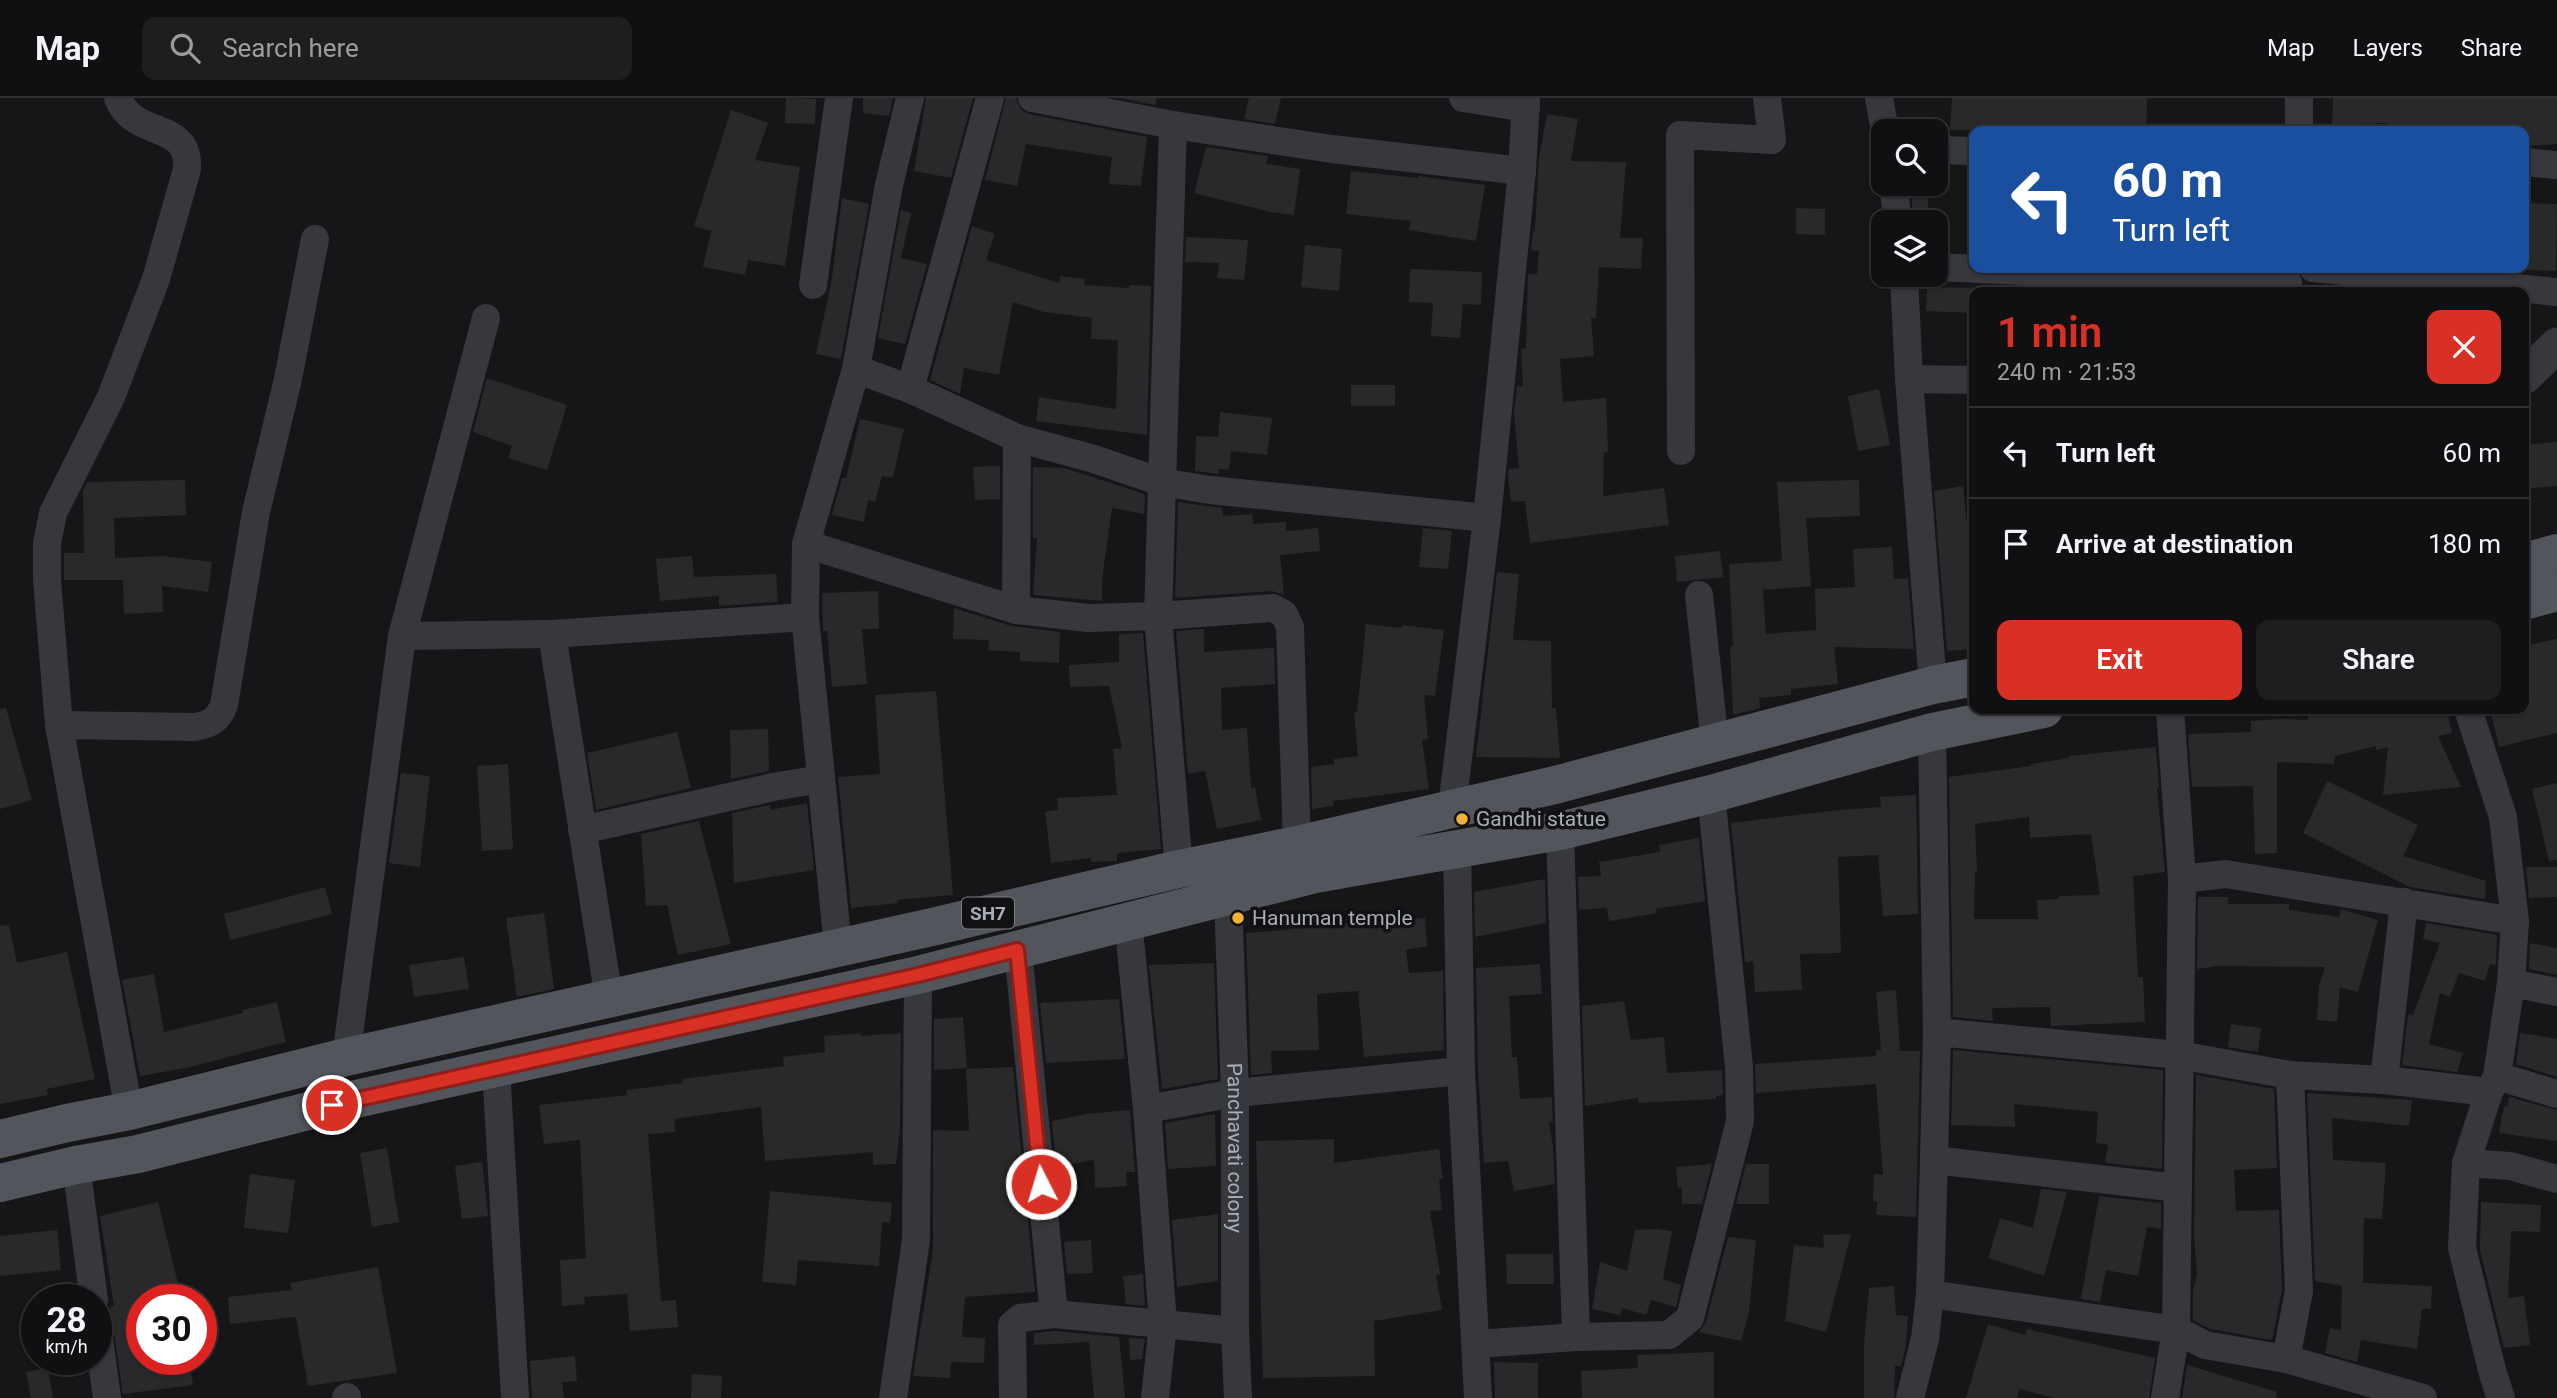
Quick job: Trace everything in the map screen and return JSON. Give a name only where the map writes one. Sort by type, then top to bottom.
[{"type":"main road","points":[[2529,561],[2557,553]]},
{"type":"main road","points":[[2529,600],[2557,592]]},
{"type":"main road","name":"SH7","points":[[0,1139],[129,1111],[346,1058],[932,927],[1026,903],[1297,845],[1559,784],[1933,685],[1969,678]]},
{"type":"main road","name":"SH7","points":[[0,1183],[138,1154],[356,1099],[918,975],[1315,874],[1560,831],[1711,794],[1932,732],[2020,714]]},
{"type":"main road","points":[[1026,903],[1029,947]]},
{"type":"street","points":[[118,98],[123,110],[132,119],[178,139],[188,157],[187,169],[152,290],[111,397],[53,513],[47,544],[47,580],[59,725],[129,1111]]},
{"type":"street","points":[[813,285],[839,98]]},
{"type":"street","points":[[838,947],[805,617],[806,544],[856,369],[889,186],[910,98]]},
{"type":"street","points":[[910,389],[990,98]]},
{"type":"street","points":[[1032,98],[1173,125],[1332,149],[1522,171]]},
{"type":"street","points":[[1451,808],[1487,518],[1522,171],[1526,103],[1463,98]]},
{"type":"street","points":[[1681,451],[1680,135],[1772,140],[1768,98]]},
{"type":"street","points":[[1879,98],[1883,119]]},
{"type":"street","points":[[2299,98],[2299,126]]},
{"type":"street","points":[[1173,125],[1158,616],[1179,869]]},
{"type":"street","points":[[1948,150],[1969,151]]},
{"type":"street","points":[[2529,162],[2557,165]]},
{"type":"street","points":[[59,725],[195,727],[210,724],[219,716],[224,705],[256,512],[288,379],[315,239]]},
{"type":"street","points":[[1948,267],[1969,268]]},
{"type":"street","points":[[2087,273],[2288,281]]},
{"type":"street","points":[[2363,273],[2506,287]]},
{"type":"street","points":[[1905,287],[1909,379],[1933,685]]},
{"type":"street","points":[[2529,289],[2557,292]]},
{"type":"street","points":[[346,1058],[402,636],[486,318]]},
{"type":"street","points":[[2529,372],[2556,346]]},
{"type":"street","points":[[856,369],[910,389],[1017,438],[1094,459],[1161,482],[1210,490],[1487,518]]},
{"type":"street","points":[[1909,379],[1969,380]]},
{"type":"street","points":[[1016,610],[1017,438]]},
{"type":"street","points":[[806,544],[1016,610],[1088,618],[1273,608],[1284,614],[1290,627],[1297,845]]},
{"type":"street","points":[[1699,595],[1715,744]]},
{"type":"street","points":[[402,636],[552,634],[805,617]]},
{"type":"street","points":[[552,634],[609,999]]},
{"type":"street","points":[[2165,1398],[2176,1330],[2182,879],[2170,714]]},
{"type":"street","points":[[2470,714],[2502,817],[2515,921],[2511,983],[2493,1084],[2466,1163],[2462,1248],[2501,1398]]},
{"type":"street","points":[[1910,1398],[1925,1339],[1930,1294],[1937,1032],[1932,732]]},
{"type":"street","points":[[582,830],[820,779]]},
{"type":"street","points":[[1477,1344],[1576,1337],[1669,1335],[1690,1318],[1740,1121],[1739,1067],[1711,794]]},
{"type":"street","points":[[1560,831],[1576,1337]]},
{"type":"street","points":[[1457,847],[1461,1071],[1478,1398]]},
{"type":"street","points":[[2182,879],[2226,874],[2515,921]]},
{"type":"street","name":"Panchavati colony","points":[[1228,898],[1235,1093],[1235,1331],[1238,1398]]},
{"type":"street","points":[[2384,1080],[2404,902]]},
{"type":"street","points":[[1128,920],[1147,1109],[1163,1324],[1155,1398]]},
{"type":"street","points":[[1029,947],[1054,1314]]},
{"type":"street","points":[[893,1398],[916,1240],[918,975]]},
{"type":"street","points":[[2511,983],[2557,992]]},
{"type":"street","points":[[1937,1032],[2179,1055],[2290,1074],[2493,1084],[2557,1094]]},
{"type":"street","points":[[496,1068],[514,1398]]},
{"type":"street","points":[[1147,1109],[1235,1093],[1461,1071]]},
{"type":"street","points":[[2286,1359],[2299,1291],[2290,1074]]},
{"type":"street","points":[[1934,1160],[2178,1188]]},
{"type":"street","points":[[2466,1163],[2510,1166],[2557,1179]]},
{"type":"street","points":[[76,1165],[92,1284]]},
{"type":"street","points":[[1930,1294],[2176,1330],[2206,1345],[2286,1359],[2423,1398]]},
{"type":"street","points":[[1013,1398],[1012,1325],[1020,1318],[1054,1314],[1235,1331]]},
{"type":"street","points":[[104,1375],[107,1398]]},
{"type":"building","points":[[786,98],[816,99],[815,124],[785,123]]},
{"type":"building","points":[[863,98],[893,98],[889,116],[863,113]]},
{"type":"building","points":[[926,98],[973,98],[951,178],[914,171]]},
{"type":"building","points":[[1006,98],[1016,98],[1021,110],[1029,114],[1147,137],[1141,186],[1109,184],[1112,157],[1026,144],[1017,186],[985,180]]},
{"type":"building","points":[[1120,98],[1157,98],[1155,105]]},
{"type":"building","points":[[1249,98],[1281,98],[1275,124],[1244,119]]},
{"type":"building","points":[[1952,98],[2147,98],[2146,126],[1969,126],[1969,130],[1950,130]]},
{"type":"building","points":[[2333,98],[2557,98],[2557,144],[2529,146],[2529,126],[2386,126],[2386,123],[2332,125]]},
{"type":"building","points":[[731,110],[768,123],[755,160],[800,167],[785,266],[748,260],[745,275],[703,267],[711,231],[694,226]]},
{"type":"building","points":[[1547,114],[1578,119],[1571,161],[1626,162],[1620,238],[1643,238],[1641,269],[1599,267],[1596,318],[1591,318],[1594,356],[1560,359],[1563,402],[1606,398],[1608,452],[1604,453],[1603,496],[1664,488],[1669,525],[1530,543],[1525,501],[1511,502],[1508,476],[1509,469],[1519,468],[1514,413],[1517,386],[1523,386],[1521,349],[1526,348],[1528,274],[1537,274],[1539,251],[1531,250],[1535,231],[1539,158]]},
{"type":"building","points":[[1206,147],[1268,156],[1266,164],[1300,169],[1294,215],[1194,193]]},
{"type":"building","points":[[1351,171],[1485,185],[1476,241],[1409,230],[1411,221],[1346,214]]},
{"type":"building","points":[[1911,196],[1928,196],[1928,210],[1913,210]]},
{"type":"building","points":[[842,198],[869,204],[841,359],[816,354],[832,278]]},
{"type":"building","points":[[2529,203],[2557,204],[2556,271],[2529,270]]},
{"type":"building","points":[[1796,208],[1825,209],[1825,235],[1796,234]]},
{"type":"building","points":[[901,210],[911,213],[901,258],[927,264],[905,344],[878,338]]},
{"type":"building","points":[[972,226],[995,234],[986,260],[1059,283],[1060,276],[1085,279],[1084,285],[1129,288],[1129,285],[1151,286],[1147,435],[1036,421],[1039,397],[1116,409],[1118,340],[1091,339],[1092,318],[1044,312],[1013,302],[999,375],[964,368],[960,394],[930,380]]},
{"type":"building","points":[[1186,237],[1248,240],[1244,280],[1217,278],[1219,263],[1185,262]]},
{"type":"building","points":[[1305,245],[1342,249],[1339,291],[1301,287]]},
{"type":"building","points":[[1410,269],[1482,272],[1481,305],[1463,304],[1460,338],[1431,336],[1433,303],[1409,302]]},
{"type":"building","points":[[1927,287],[1969,288],[1969,313],[1926,311]]},
{"type":"building","points":[[487,378],[567,405],[547,470],[508,458],[512,446],[473,432]]},
{"type":"building","points":[[1351,385],[1395,385],[1395,406],[1351,406]]},
{"type":"building","points":[[1879,389],[1890,445],[1858,451],[1848,396]]},
{"type":"building","points":[[1220,412],[1272,418],[1267,455],[1231,451],[1229,470],[1218,469],[1219,474],[1195,471],[1196,436],[1218,437]]},
{"type":"building","points":[[860,419],[904,429],[893,478],[882,476],[875,502],[868,500],[864,522],[832,515],[842,478],[846,478]]},
{"type":"building","points":[[2557,442],[2557,486],[2529,489],[2529,445]]},
{"type":"building","points":[[1000,466],[1000,499],[975,500],[973,467]]},
{"type":"building","points":[[1033,467],[1064,468],[1145,494],[1144,514],[1112,508],[1102,579],[1102,601],[1033,595],[1037,538],[1033,538]]},
{"type":"building","points":[[185,480],[186,515],[114,518],[115,558],[164,556],[212,562],[208,592],[162,586],[163,612],[124,614],[123,580],[64,580],[64,553],[84,553],[83,491],[87,482]]},
{"type":"building","points":[[1859,480],[1860,516],[1806,518],[1811,586],[1763,590],[1766,634],[1816,630],[1815,589],[1855,587],[1853,549],[1892,547],[1894,579],[1908,578],[1914,649],[1834,647],[1838,684],[1791,689],[1791,695],[1759,698],[1760,708],[1733,715],[1729,564],[1782,561],[1777,482]]},
{"type":"building","points":[[1963,486],[1969,543],[1969,649],[1947,651],[1934,491]]},
{"type":"building","points":[[1178,502],[1222,508],[1223,516],[1252,514],[1253,524],[1286,522],[1286,531],[1318,528],[1320,551],[1280,555],[1284,595],[1272,591],[1175,598]]},
{"type":"building","points":[[1423,528],[1452,531],[1448,569],[1419,567]]},
{"type":"building","points":[[1720,551],[1723,577],[1677,582],[1675,556]]},
{"type":"building","points":[[692,556],[694,577],[776,574],[778,602],[719,606],[719,596],[660,601],[656,559]]},
{"type":"building","points":[[1497,572],[1519,574],[1513,640],[1551,641],[1552,708],[1556,708],[1560,758],[1476,757]]},
{"type":"building","points":[[878,591],[879,629],[862,629],[867,684],[832,687],[827,631],[823,631],[822,593]]},
{"type":"building","points":[[954,608],[1011,626],[1060,632],[1059,663],[1020,661],[1020,652],[988,650],[989,640],[953,639]]},
{"type":"building","points":[[1366,624],[1444,630],[1435,696],[1424,695],[1428,739],[1422,740],[1429,789],[1333,801],[1333,806],[1312,809],[1311,767],[1334,764],[1334,759],[1358,756],[1354,713],[1357,712]]},
{"type":"building","points":[[1204,629],[1204,652],[1274,648],[1275,684],[1221,688],[1222,730],[1247,728],[1251,788],[1255,787],[1261,820],[1217,829],[1205,771],[1188,774],[1176,631]]},
{"type":"building","points":[[1143,633],[1161,849],[1117,853],[1117,861],[1091,862],[1091,858],[1051,863],[1045,812],[1058,810],[1057,798],[1117,795],[1113,749],[1122,748],[1109,686],[1070,687],[1069,665],[1119,662],[1119,634]]},
{"type":"building","points":[[2557,639],[2557,733],[2499,747],[2491,714],[2529,714],[2529,645]]},
{"type":"building","points":[[936,691],[953,895],[897,900],[898,903],[851,908],[838,777],[880,774],[875,695]]},
{"type":"building","points":[[6,708],[32,800],[0,809],[0,709]]},
{"type":"building","points":[[2309,714],[2448,714],[2452,733],[2438,736],[2461,787],[2383,795],[2388,747],[2376,750],[2376,746],[2335,756],[2334,764],[2277,762],[2277,853],[2255,854],[2253,786],[2192,787],[2188,734],[2251,732],[2251,721],[2308,720]]},
{"type":"building","points":[[768,729],[769,771],[731,779],[730,730]]},
{"type":"building","points":[[677,732],[691,788],[596,810],[587,753]]},
{"type":"building","points":[[2156,747],[2165,872],[2133,876],[2138,977],[2143,977],[2145,1022],[2051,1026],[2050,1007],[1992,1008],[1993,1021],[1953,1017],[1949,777],[2031,766],[2030,764],[2070,758],[2069,756]],"holes":[[[2029,817],[2030,838],[2091,834],[2100,895],[2059,896],[2059,899],[2037,900],[2038,919],[1974,919],[1977,872],[1975,824]]]},
{"type":"building","points":[[508,764],[513,849],[482,851],[477,766]]},
{"type":"building","points":[[401,773],[430,776],[420,867],[389,863]]},
{"type":"building","points":[[2327,781],[2418,825],[2403,856],[2486,881],[2485,899],[2410,887],[2303,833]]},
{"type":"building","points":[[2557,783],[2557,860],[2549,861],[2532,789]]},
{"type":"building","points":[[1916,795],[1918,914],[1883,916],[1878,855],[1838,857],[1841,953],[1800,954],[1802,990],[1755,992],[1753,961],[1745,962],[1731,823],[1881,807],[1880,797]]},
{"type":"building","points":[[807,803],[814,870],[734,883],[732,813],[770,805],[770,810]]},
{"type":"building","points":[[699,821],[731,944],[678,955],[667,905],[646,906],[641,834]]},
{"type":"building","points":[[1699,838],[1705,901],[1656,909],[1657,913],[1609,921],[1607,908],[1579,910],[1578,877],[1601,876],[1599,862],[1660,852],[1659,845]]},
{"type":"building","points":[[2526,867],[2557,867],[2557,897],[2529,898]]},
{"type":"building","points":[[1545,879],[1546,923],[1475,937],[1474,892]]},
{"type":"building","points":[[325,887],[332,914],[230,940],[224,914]]},
{"type":"building","points":[[2198,897],[2228,897],[2228,904],[2289,904],[2289,910],[2339,917],[2341,909],[2378,920],[2358,992],[2340,987],[2337,1022],[2317,1020],[2319,985],[2325,967],[2218,966],[2197,969]]},
{"type":"building","points":[[544,913],[554,989],[517,997],[506,918]]},
{"type":"building","points":[[1425,918],[1427,946],[1406,950],[1409,973],[1443,971],[1444,1050],[1364,1057],[1358,991],[1317,994],[1319,1050],[1271,1051],[1272,1073],[1251,1075],[1246,933],[1285,930],[1341,919],[1342,923]]},
{"type":"building","points":[[2426,923],[2497,935],[2496,965],[2490,964],[2485,981],[2459,973],[2450,997],[2440,993],[2429,1044],[2463,1053],[2457,1072],[2402,1065],[2408,1014],[2413,1015],[2440,943],[2423,939]]},
{"type":"building","points":[[9,925],[17,963],[67,952],[95,1079],[47,1089],[48,1095],[0,1104],[0,926]]},
{"type":"building","points":[[2530,943],[2557,948],[2557,975],[2529,969]]},
{"type":"building","points":[[464,957],[469,989],[414,997],[409,965]]},
{"type":"building","points":[[1214,963],[1218,1079],[1162,1089],[1149,965]]},
{"type":"building","points":[[1540,964],[1542,994],[1509,996],[1512,1057],[1517,1057],[1520,1099],[1552,1097],[1553,1122],[1549,1122],[1555,1184],[1514,1191],[1508,1161],[1484,1163],[1478,1070],[1476,968]]},
{"type":"building","points":[[154,974],[164,1032],[277,1002],[286,1042],[186,1068],[140,1076],[122,980]]},
{"type":"building","points":[[1896,990],[1900,1051],[1920,1051],[1916,1217],[1876,1215],[1877,1202],[1873,1201],[1874,1174],[1883,1175],[1876,1084],[1756,1093],[1755,1064],[1876,1056],[1876,1050],[1881,1050],[1876,992]]},
{"type":"building","points":[[1119,999],[1125,1059],[1046,1063],[1040,1003]]},
{"type":"building","points":[[1624,1001],[1631,1040],[1664,1037],[1667,1073],[1722,1070],[1723,1095],[1716,1096],[1716,1099],[1639,1103],[1638,1098],[1585,1106],[1582,1006]]},
{"type":"building","points":[[963,1017],[967,1068],[934,1070],[934,1019]]},
{"type":"building","points":[[2231,1024],[2261,1028],[2258,1052],[2228,1047]]},
{"type":"building","points":[[861,1033],[861,1036],[901,1033],[900,1130],[896,1164],[873,1165],[873,1152],[765,1161],[761,1107],[674,1119],[675,1132],[648,1134],[661,1301],[676,1300],[678,1327],[630,1331],[627,1294],[584,1297],[585,1304],[562,1306],[560,1260],[586,1258],[580,1140],[544,1144],[539,1105],[627,1095],[626,1090],[683,1083],[682,1079],[784,1066],[783,1057],[825,1052],[824,1036]]},
{"type":"building","points":[[2520,1033],[2557,1039],[2557,1077],[2516,1064]]},
{"type":"building","points":[[1953,1050],[2163,1070],[2162,1169],[2105,1163],[2108,1145],[2096,1143],[2098,1112],[2014,1104],[2015,1127],[1951,1125]]},
{"type":"building","points":[[1013,1067],[1035,1292],[965,1297],[962,1337],[985,1338],[984,1363],[951,1362],[950,1378],[913,1376],[933,1250],[933,1130],[969,1131],[966,1069]]},
{"type":"building","points":[[2196,1075],[2274,1089],[2277,1168],[2234,1170],[2236,1211],[2279,1210],[2282,1290],[2272,1340],[2210,1329],[2193,1320],[2193,1292],[2197,1274],[2194,1236]]},
{"type":"building","points":[[2307,1093],[2412,1100],[2409,1126],[2332,1118],[2333,1160],[2386,1163],[2382,1219],[2364,1218],[2363,1283],[2432,1286],[2431,1309],[2422,1309],[2417,1349],[2361,1340],[2357,1362],[2325,1353],[2330,1328],[2341,1330],[2342,1286],[2315,1281]]},
{"type":"building","points":[[2509,1097],[2557,1110],[2557,1141],[2499,1133],[2504,1106],[2507,1107]]},
{"type":"building","points":[[1130,1110],[1135,1172],[1126,1172],[1127,1186],[1095,1188],[1094,1160],[1056,1166],[1052,1121],[1086,1114]]},
{"type":"building","points":[[1215,1114],[1216,1166],[1168,1169],[1165,1123]]},
{"type":"building","points":[[1334,1139],[1334,1163],[1439,1149],[1443,1179],[1439,1179],[1442,1210],[1430,1211],[1440,1274],[1436,1275],[1442,1310],[1374,1321],[1375,1376],[1263,1378],[1256,1141]]},
{"type":"building","points":[[387,1148],[399,1222],[372,1227],[360,1153]]},
{"type":"building","points":[[482,1162],[488,1216],[462,1219],[455,1166]]},
{"type":"building","points":[[1712,1164],[1702,1204],[1682,1204],[1682,1187],[1678,1188],[1676,1167]]},
{"type":"building","points":[[1746,1164],[1769,1164],[1769,1204],[1736,1204]]},
{"type":"building","points":[[250,1174],[295,1180],[288,1233],[244,1228]]},
{"type":"building","points":[[2041,1189],[2067,1192],[2044,1276],[1988,1258],[2000,1218],[2033,1228]]},
{"type":"building","points":[[770,1191],[892,1203],[890,1223],[882,1222],[879,1266],[798,1260],[796,1285],[762,1282]]},
{"type":"building","points":[[2099,1196],[2161,1203],[2161,1229],[2147,1227],[2138,1276],[2106,1270],[2100,1302],[2081,1299]]},
{"type":"building","points":[[158,1202],[178,1284],[126,1284],[126,1375],[191,1375],[193,1385],[123,1394],[112,1320],[112,1284],[100,1216]]},
{"type":"building","points":[[2481,1202],[2541,1205],[2540,1232],[2511,1231],[2508,1298],[2524,1296],[2530,1345],[2504,1348],[2480,1250]]},
{"type":"building","points":[[1218,1214],[1218,1281],[1177,1287],[1172,1220]]},
{"type":"building","points":[[57,1230],[61,1270],[0,1276],[0,1236]]},
{"type":"building","points":[[1635,1230],[1672,1231],[1663,1279],[1681,1285],[1676,1307],[1651,1300],[1646,1315],[1622,1308],[1620,1315],[1592,1309],[1600,1262],[1627,1271]]},
{"type":"building","points":[[1851,1234],[1826,1332],[1785,1321],[1794,1245],[1824,1248],[1823,1235]]},
{"type":"building","points":[[1728,1237],[1756,1240],[1749,1312],[1741,1341],[1699,1332],[1706,1322]]},
{"type":"building","points":[[1091,1240],[1093,1273],[1067,1274],[1064,1242]]},
{"type":"building","points":[[1506,1254],[1553,1254],[1554,1284],[1507,1284]]},
{"type":"building","points":[[378,1267],[397,1373],[308,1386],[296,1317],[230,1324],[228,1297],[292,1290],[290,1283]]},
{"type":"building","points":[[1143,1274],[1145,1306],[1126,1304],[1123,1276]]},
{"type":"building","points":[[1894,1286],[1896,1315],[1908,1316],[1901,1366],[1895,1366],[1894,1398],[1864,1398],[1864,1344],[1869,1288]]},
{"type":"building","points":[[1988,1324],[2025,1335],[2027,1329],[2155,1358],[2149,1398],[2055,1398],[2019,1389],[2017,1398],[1966,1398]]},
{"type":"building","points":[[1054,1331],[1119,1337],[1125,1398],[1094,1398],[1089,1342],[1034,1345],[1034,1333]]},
{"type":"building","points":[[1129,1338],[1145,1339],[1142,1359],[1130,1360]]},
{"type":"building","points":[[1714,1352],[1714,1398],[1582,1398],[1581,1371],[1638,1368],[1637,1355]]},
{"type":"building","points":[[575,1356],[577,1381],[562,1382],[564,1398],[532,1398],[530,1361]]},
{"type":"building","points":[[1494,1362],[1538,1363],[1538,1398],[1495,1398]]},
{"type":"building","points":[[2187,1365],[2277,1392],[2276,1398],[2182,1398]]},
{"type":"building","points":[[692,1374],[722,1376],[721,1398],[691,1398]]},
{"type":"building","points":[[27,1375],[49,1375],[53,1398],[31,1398]]},
{"type":"place","name":"Gandhi statue","points":[[1462,819]]},
{"type":"place","name":"Hanuman temple","points":[[1238,918]]},
{"type":"route","points":[[332,1105],[918,975],[1017,950],[1041,1184]]}]
